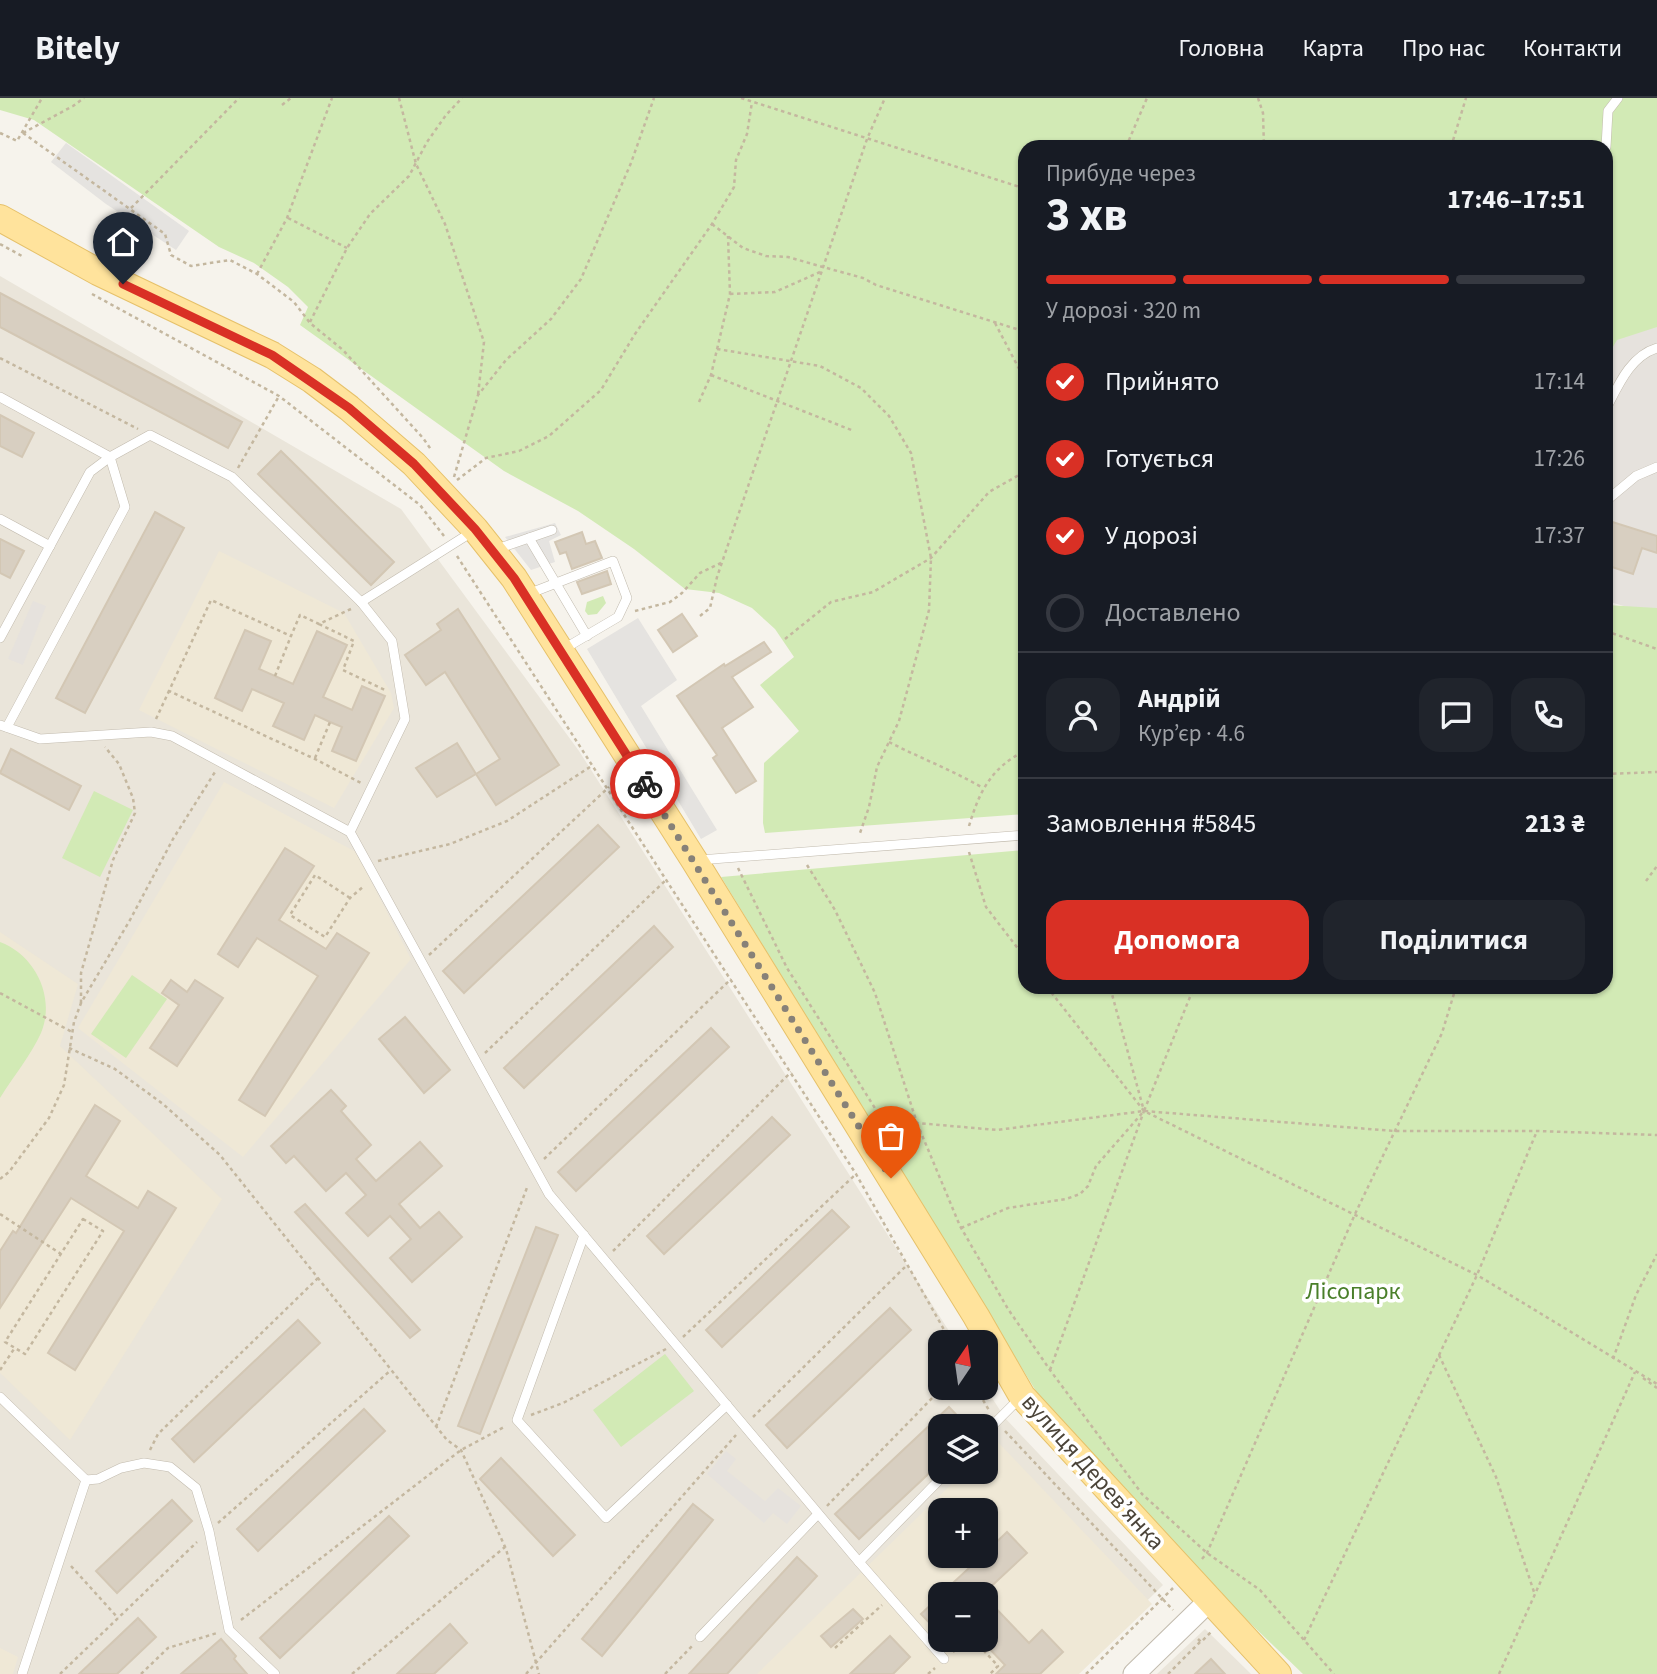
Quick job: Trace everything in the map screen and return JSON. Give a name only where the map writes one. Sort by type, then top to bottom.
[{"type":"main road","name":"вулиця Дерев’янка","points":[[0,218],[98,272],[272,355],[312,380],[414,464],[475,529],[526,596],[694,860],[976,1316],[1022,1396],[1278,1674]]},
{"type":"street","points":[[1134,1674],[1209,1601]]},
{"type":"lane","points":[[1606,140],[1608,111],[1618,98]]},
{"type":"lane","points":[[1613,396],[1627,370],[1648,351],[1657,348]]},
{"type":"lane","points":[[0,397],[110,457],[125,507],[4,726],[40,739],[151,732],[172,736],[351,832],[550,1194],[889,1598],[944,1659]]},
{"type":"lane","points":[[0,638],[90,472],[110,457],[150,435],[232,477],[361,602],[392,641],[405,719],[351,832]]},
{"type":"lane","points":[[1613,495],[1636,476],[1657,467]]},
{"type":"lane","points":[[0,519],[50,546]]},
{"type":"lane","points":[[361,602],[475,529]]},
{"type":"lane","points":[[492,551],[552,530]]},
{"type":"lane","points":[[529,538],[587,636]]},
{"type":"lane","points":[[526,596],[613,561],[627,598],[618,617],[561,651]]},
{"type":"lane","points":[[694,860],[1018,836]]},
{"type":"lane","points":[[584,1235],[517,1419],[606,1518],[727,1405]]},
{"type":"lane","points":[[998,1420],[1022,1396]]},
{"type":"lane","points":[[0,1397],[86,1480],[98,1479],[121,1468],[144,1463],[170,1467],[196,1488],[209,1531],[229,1630],[275,1674]]},
{"type":"lane","points":[[22,1674],[86,1480]]},
{"type":"lane","points":[[859,1562],[935,1484]]},
{"type":"lane","points":[[700,1637],[818,1514]]},
{"type":"path","points":[[0,133],[16,141],[42,98]]},
{"type":"path","points":[[23,133],[84,98]]},
{"type":"path","points":[[131,208],[239,98]]},
{"type":"path","points":[[282,105],[291,98]]},
{"type":"path","points":[[257,274],[287,218],[332,98]]},
{"type":"path","points":[[398,98],[416,164],[445,223],[484,342],[478,395],[452,484]]},
{"type":"path","points":[[310,324],[347,248],[370,214],[410,176],[446,115],[462,98]]},
{"type":"path","points":[[478,395],[506,360],[551,319],[580,279],[631,163],[654,98]]},
{"type":"path","points":[[741,98],[1018,186]]},
{"type":"path","points":[[700,616],[710,608],[821,272],[867,139],[885,98]]},
{"type":"path","points":[[1129,140],[1147,98]]},
{"type":"path","points":[[1258,98],[1263,113],[1264,140]]},
{"type":"path","points":[[1453,140],[1466,98]]},
{"type":"path","points":[[452,484],[486,458],[519,451],[549,436],[601,390],[635,334],[712,224],[734,187],[736,160],[747,134],[752,102]]},
{"type":"path","points":[[23,133],[165,234],[171,255],[191,266],[230,260],[257,274],[294,302],[310,324],[343,349],[423,438],[438,461]]},
{"type":"path","points":[[287,218],[347,248]]},
{"type":"path","points":[[712,224],[743,248],[766,256],[789,257],[863,278],[876,285],[1018,330]]},
{"type":"path","points":[[699,402],[711,375],[730,294],[728,236]]},
{"type":"path","points":[[0,244],[24,257]]},
{"type":"path","points":[[730,294],[775,292],[821,272]]},
{"type":"path","points":[[85,290],[279,396],[420,505],[452,546],[471,581],[608,787],[856,1174],[944,1330]]},
{"type":"path","points":[[995,323],[1018,367]]},
{"type":"path","points":[[717,349],[820,366],[862,388],[889,416],[911,453],[931,558],[929,610],[899,721],[877,766],[869,807],[855,849]]},
{"type":"path","points":[[0,358],[150,435]]},
{"type":"path","points":[[711,375],[854,431]]},
{"type":"path","points":[[232,477],[279,396]]},
{"type":"path","points":[[445,472],[452,484]]},
{"type":"path","points":[[785,639],[831,601],[873,592],[931,558],[989,492],[1018,476]]},
{"type":"path","points":[[618,617],[670,602],[700,573],[723,562]]},
{"type":"path","points":[[151,732],[211,600],[291,636]]},
{"type":"path","points":[[319,624],[361,602]]},
{"type":"path","points":[[275,676],[300,615],[354,641],[344,670],[400,695]]},
{"type":"path","points":[[1613,633],[1657,649]]},
{"type":"path","points":[[169,691],[315,759],[370,788]]},
{"type":"path","points":[[315,759],[330,722]]},
{"type":"path","points":[[81,1003],[81,973],[113,860],[135,813],[134,798],[119,764],[95,735]]},
{"type":"path","points":[[889,742],[960,774],[983,788]]},
{"type":"path","points":[[1018,756],[998,770],[983,788],[965,839],[986,907],[1018,949]]},
{"type":"path","points":[[0,1179],[9,1172],[49,1118],[64,1085],[72,1032],[81,1003],[130,920],[173,839],[220,763]]},
{"type":"path","points":[[368,863],[450,844],[507,821],[593,765]]},
{"type":"path","points":[[1613,774],[1657,772]]},
{"type":"path","points":[[422,962],[608,787]]},
{"type":"path","points":[[799,853],[835,910],[875,993],[917,1123],[961,1228],[1008,1309],[1142,1493],[1207,1553],[1261,1590],[1334,1674]]},
{"type":"path","points":[[733,857],[787,968],[883,1121],[922,1134]]},
{"type":"path","points":[[1646,881],[1657,866]]},
{"type":"path","points":[[350,898],[315,875],[290,915],[325,937],[350,898],[375,877]]},
{"type":"path","points":[[477,1061],[667,878]]},
{"type":"path","points":[[436,1427],[535,1167],[732,979]]},
{"type":"path","points":[[0,993],[72,1032]]},
{"type":"path","points":[[1052,994],[1144,1111],[1477,1275],[1657,1386]]},
{"type":"path","points":[[1112,994],[1144,1111]]},
{"type":"path","points":[[1050,1370],[1144,1111],[1191,994]]},
{"type":"path","points":[[1200,1561],[1207,1553],[1355,1214],[1442,1033],[1454,994]]},
{"type":"path","points":[[69,1048],[116,1069],[163,1104],[220,1155],[436,1427],[447,1440],[461,1450],[505,1547],[539,1674]]},
{"type":"path","points":[[604,1259],[791,1072]]},
{"type":"path","points":[[917,1123],[998,1130],[1144,1111],[1394,1131],[1537,1131],[1657,1135]]},
{"type":"path","points":[[961,1228],[1008,1208],[1066,1199],[1080,1194],[1087,1186],[1096,1166],[1144,1111]]},
{"type":"path","points":[[1304,1640],[1477,1275],[1537,1131]]},
{"type":"path","points":[[0,1214],[61,1254]]},
{"type":"path","points":[[83,1219],[103,1231],[25,1354],[15,1348],[5,1342],[83,1219]]},
{"type":"path","points":[[1614,1359],[1636,1295],[1657,1254]]},
{"type":"path","points":[[526,1674],[744,1426],[908,1265]]},
{"type":"path","points":[[144,1463],[158,1434],[318,1278]]},
{"type":"path","points":[[0,1370],[15,1348]]},
{"type":"path","points":[[1439,1355],[1496,1477],[1535,1594]]},
{"type":"path","points":[[60,1674],[209,1531],[391,1370]]},
{"type":"path","points":[[1499,1674],[1634,1371]]},
{"type":"path","points":[[818,1514],[930,1400]]},
{"type":"path","points":[[998,1424],[1201,1642]]},
{"type":"path","points":[[141,1674],[169,1648],[229,1630],[461,1450]]},
{"type":"path","points":[[352,1674],[505,1547]]},
{"type":"path","points":[[70,1564],[118,1618]]},
{"type":"path","points":[[835,1648],[889,1598]]},
{"type":"path","points":[[1086,1674],[1162,1599]]},
{"type":"path","points":[[1168,1674],[1212,1631]]},
{"type":"path","points":[[665,1674],[700,1637]]},
{"type":"path","points":[[944,1659],[952,1652]]},
{"type":"path","points":[[985,1652],[998,1667],[990,1674]]},
{"type":"shaded area","points":[[1657,138],[1657,616],[1613,603],[1613,260]]},
{"type":"shaded area","points":[[66,143],[189,231],[176,250],[106,204],[51,162]]},
{"type":"shaded area","points":[[0,276],[401,509],[579,751],[948,1330],[928,1330],[928,1400],[993,1400],[1005,1418],[1163,1585],[1073,1674],[0,1674]]},
{"type":"shaded area","points":[[555,523],[561,535],[549,541],[555,562],[531,570],[505,537]]},
{"type":"shaded area","points":[[219,551],[344,613],[391,693],[394,708],[334,808],[139,710]]},
{"type":"shaded area","points":[[33,601],[46,606],[23,665],[8,659]]},
{"type":"shaded area","points":[[638,618],[677,680],[641,706],[717,830],[701,839],[587,649]]},
{"type":"shaded area","points":[[224,782],[356,852],[411,959],[243,1157],[78,1028]]},
{"type":"shaded area","points":[[0,932],[78,984],[60,1046],[222,1199],[70,1440],[0,1373]]},
{"type":"shaded area","points":[[998,1442],[1152,1604],[1079,1674],[757,1674],[928,1507],[928,1568],[998,1568],[998,1498],[937,1498],[952,1484],[998,1484]]},
{"type":"shaded area","points":[[726,1451],[736,1459],[727,1471],[765,1501],[778,1488],[801,1506],[787,1524],[773,1513],[764,1523],[707,1474]]},
{"type":"shaded area","points":[[1205,1629],[1251,1674],[1157,1674]]},
{"type":"shaded area","points":[[0,1648],[18,1657],[13,1674],[0,1674]]},
{"type":"green space","points":[[0,98],[1657,98],[1657,327],[1617,340],[1613,347],[1613,140],[1018,140],[1018,815],[765,833],[764,763],[799,731],[760,685],[794,657],[775,629],[752,608],[719,593],[685,589],[634,549],[578,511],[504,471],[300,325],[308,307],[288,287],[254,263],[219,247],[34,120],[0,110]]},
{"type":"green space","points":[[603,596],[606,603],[597,614],[588,615],[585,611],[587,602]]},
{"type":"green space","name":"Лісопарк","points":[[1613,605],[1657,608],[1657,1674],[1303,1674],[1194,1569],[1047,1409],[721,877],[1018,851],[1018,994],[1613,994]]},
{"type":"green space","points":[[94,791],[133,810],[100,877],[62,858]]},
{"type":"green space","points":[[0,942],[12,948],[32,967],[44,992],[46,1005],[41,1033],[0,1098]]},
{"type":"green space","points":[[132,975],[167,999],[126,1058],[91,1034]]},
{"type":"green space","points":[[665,1354],[694,1391],[621,1447],[593,1410]]},
{"type":"building","points":[[0,293],[242,422],[228,448],[0,327]]},
{"type":"building","points":[[0,415],[34,433],[22,457],[0,446]]},
{"type":"building","points":[[281,451],[394,562],[371,585],[258,474]]},
{"type":"building","points":[[155,512],[184,528],[85,713],[56,698]]},
{"type":"building","points":[[1613,522],[1657,536],[1657,553],[1642,548],[1633,574],[1613,567]]},
{"type":"building","points":[[582,532],[586,544],[595,541],[602,558],[572,569],[566,552],[560,554],[555,542]]},
{"type":"building","points":[[0,539],[24,551],[10,578],[0,573]]},
{"type":"building","points":[[607,571],[611,584],[582,594],[577,582]]},
{"type":"building","points":[[458,609],[559,765],[496,805],[476,774],[500,759],[445,672],[426,685],[405,655],[441,630],[437,624]]},
{"type":"building","points":[[682,614],[697,636],[673,652],[658,630]]},
{"type":"building","points":[[245,630],[271,641],[259,669],[293,684],[317,631],[347,645],[323,697],[352,710],[362,686],[385,696],[356,761],[332,751],[342,727],[315,715],[304,740],[273,726],[284,703],[252,689],[242,711],[215,698]]},
{"type":"building","points":[[764,642],[771,652],[732,677],[753,707],[722,728],[756,781],[736,793],[713,758],[717,755],[677,696],[724,664],[725,666]]},
{"type":"building","points":[[457,743],[476,774],[437,797],[416,768]]},
{"type":"building","points":[[11,749],[81,786],[69,810],[0,773]]},
{"type":"building","points":[[598,825],[619,847],[464,993],[443,971]]},
{"type":"building","points":[[285,848],[314,866],[279,920],[326,949],[337,933],[369,953],[265,1116],[239,1100],[318,976],[257,938],[238,967],[218,954]]},
{"type":"building","points":[[654,926],[673,947],[524,1088],[504,1068]]},
{"type":"building","points":[[171,980],[187,992],[195,980],[223,998],[177,1066],[150,1048],[179,1005],[162,993]]},
{"type":"building","points":[[405,1017],[450,1070],[424,1093],[379,1039]]},
{"type":"building","points":[[711,1028],[729,1047],[576,1191],[558,1172]]},
{"type":"building","points":[[331,1090],[346,1106],[341,1111],[371,1145],[356,1159],[376,1181],[420,1142],[442,1166],[399,1204],[420,1228],[439,1212],[462,1237],[412,1282],[390,1258],[411,1239],[390,1216],[368,1236],[346,1213],[366,1195],[346,1173],[326,1191],[294,1156],[286,1163],[271,1146]]},
{"type":"building","points":[[95,1105],[120,1121],[86,1176],[138,1208],[148,1191],[176,1208],[75,1370],[48,1353],[124,1231],[71,1198],[0,1308],[0,1251],[13,1231],[16,1233]]},
{"type":"building","points":[[772,1117],[790,1135],[664,1254],[647,1236]]},
{"type":"building","points":[[305,1204],[420,1330],[410,1338],[295,1212]]},
{"type":"building","points":[[832,1210],[849,1227],[722,1347],[706,1330]]},
{"type":"building","points":[[536,1227],[558,1235],[480,1434],[458,1426]]},
{"type":"building","points":[[890,1308],[911,1330],[787,1448],[766,1425]]},
{"type":"building","points":[[298,1320],[320,1343],[194,1462],[172,1439]]},
{"type":"building","points":[[949,1407],[956,1414],[942,1414]]},
{"type":"building","points":[[364,1409],[385,1431],[258,1551],[237,1529]]},
{"type":"building","points":[[928,1427],[928,1474],[859,1539],[835,1514]]},
{"type":"building","points":[[501,1458],[575,1535],[553,1556],[480,1479]]},
{"type":"building","points":[[172,1500],[192,1521],[117,1593],[96,1571]]},
{"type":"building","points":[[693,1504],[713,1520],[602,1656],[582,1639]]},
{"type":"building","points":[[389,1516],[409,1536],[280,1658],[260,1638]]},
{"type":"building","points":[[1007,1532],[1027,1553],[996,1582],[954,1582],[969,1568],[998,1568],[998,1541]]},
{"type":"building","points":[[797,1557],[817,1576],[727,1674],[689,1674]]},
{"type":"building","points":[[928,1607],[928,1621],[921,1614]]},
{"type":"building","points":[[853,1609],[863,1619],[831,1647],[821,1636]]},
{"type":"building","points":[[998,1611],[1029,1643],[1042,1630],[1063,1652],[1040,1674],[996,1674],[1005,1665],[993,1652],[998,1652]]},
{"type":"building","points":[[138,1618],[156,1637],[117,1674],[79,1674]]},
{"type":"building","points":[[450,1624],[467,1643],[434,1674],[397,1674]]},
{"type":"building","points":[[890,1636],[910,1657],[893,1674],[850,1674]]},
{"type":"building","points":[[221,1639],[247,1674],[181,1674]]},
{"type":"building","points":[[1211,1659],[1225,1674],[1195,1674]]},
{"type":"way so far","points":[[645,784],[891,1178]]},
{"type":"route","points":[[123,284],[272,355],[349,408],[414,464],[475,529],[514,578],[645,784]]}]
